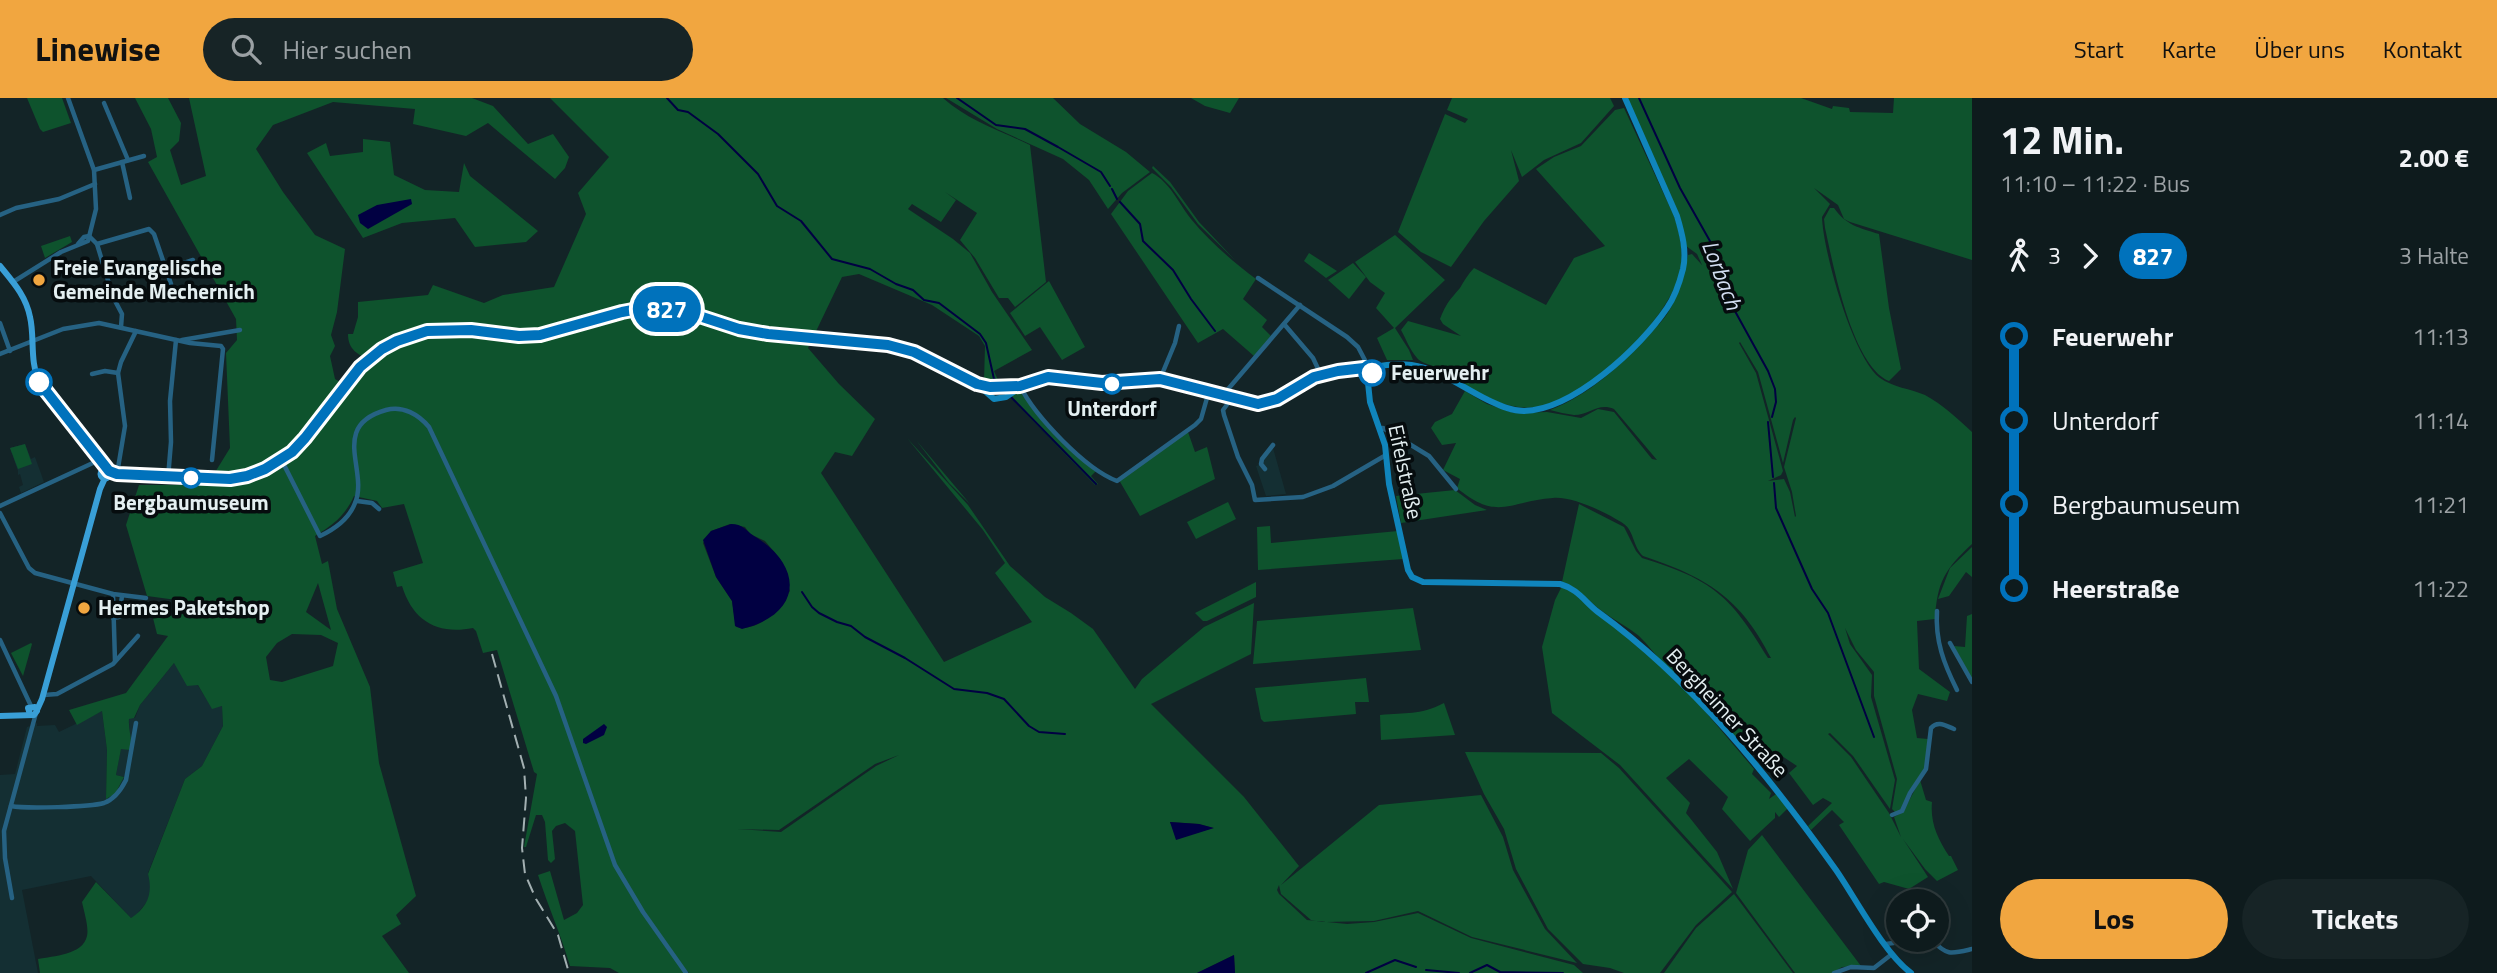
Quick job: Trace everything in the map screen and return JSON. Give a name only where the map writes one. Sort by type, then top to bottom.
[{"type":"main road","points":[[0,266],[27,306],[39,382],[97,459],[105,474],[41,697],[32,710],[18,716],[0,716]]},
{"type":"street","points":[[13,282],[78,244],[88,241],[96,209],[94,170],[68,98]]},
{"type":"street","points":[[987,389],[1020,386],[1048,377],[1102,383],[1160,379],[1246,402],[1267,403],[1321,375],[1415,364],[1439,372],[1502,407],[1522,411],[1552,407],[1607,373],[1639,343],[1668,307],[1683,267],[1682,233],[1677,216],[1625,98]]},
{"type":"street","points":[[104,103],[125,161],[130,198]]},
{"type":"street","points":[[94,170],[144,156]]},
{"type":"street","points":[[0,215],[16,208],[72,195],[95,184]]},
{"type":"street","points":[[97,244],[149,229],[154,234],[171,284]]},
{"type":"street","points":[[89,236],[97,244],[121,314],[121,327]]},
{"type":"street","points":[[145,270],[193,260]]},
{"type":"street","points":[[1258,278],[1352,342],[1363,354],[1367,368]]},
{"type":"street","points":[[1223,395],[1300,305]]},
{"type":"street","points":[[105,474],[212,479],[247,476],[281,459],[305,438],[360,367],[397,341],[436,330],[540,335],[643,308],[687,312],[739,329],[768,334],[888,345],[914,352],[987,389],[994,399],[1006,397],[1020,386]]},
{"type":"street","points":[[0,323],[10,351]]},
{"type":"street","points":[[0,354],[80,324],[99,323],[178,341],[221,346],[223,349],[212,460]]},
{"type":"street","points":[[1284,324],[1313,358],[1321,375]]},
{"type":"street","points":[[1160,379],[1179,327]]},
{"type":"street","points":[[178,341],[240,330]]},
{"type":"street","points":[[117,474],[125,426],[118,373],[136,331]]},
{"type":"street","points":[[168,478],[170,401],[178,341]]},
{"type":"street","name":"Eifelstraße","points":[[1367,368],[1370,402],[1380,429],[1392,498],[1408,570],[1412,577]]},
{"type":"street","points":[[92,374],[105,371],[118,373]]},
{"type":"street","points":[[1020,386],[1029,403],[1070,447],[1116,481],[1195,425],[1200,419],[1209,391]]},
{"type":"street","points":[[1004,388],[1006,397]]},
{"type":"street","points":[[1232,398],[1223,410],[1224,415],[1238,457],[1252,485],[1255,500],[1303,497],[1333,486],[1386,455]]},
{"type":"street","points":[[281,459],[320,536],[339,525],[350,514],[357,501],[354,449],[355,437],[362,425],[373,415],[392,408],[412,412],[422,419],[435,439],[556,696],[615,864],[643,912],[686,973]]},
{"type":"street","points":[[1380,429],[1383,428],[1429,456],[1456,489]]},
{"type":"street","points":[[1265,469],[1262,468],[1262,459],[1273,444]]},
{"type":"street","points":[[0,506],[97,459]]},
{"type":"street","points":[[357,501],[372,503],[379,509]]},
{"type":"street","points":[[0,513],[29,568],[35,573],[113,594],[146,598]]},
{"type":"street","name":"Bergheimer Straße","points":[[1412,577],[1423,582],[1560,584],[1578,592],[1691,692],[1797,816],[1886,944]]},
{"type":"street","points":[[113,594],[115,662]]},
{"type":"street","points":[[113,618],[121,614],[122,596]]},
{"type":"street","points":[[1937,611],[1940,655],[1957,690]]},
{"type":"street","points":[[29,698],[57,694],[115,662],[138,636]]},
{"type":"street","points":[[0,640],[29,698],[32,710],[32,728],[4,831],[12,898]]},
{"type":"street","points":[[1950,643],[1972,682]]},
{"type":"street","points":[[18,716],[29,722],[32,728]]},
{"type":"street","points":[[11,806],[94,804],[110,799],[126,780],[136,723]]},
{"type":"street","points":[[1892,814],[1902,811],[1926,769],[1931,728],[1936,724],[1943,724],[1954,729]]},
{"type":"street","points":[[1947,952],[1954,954],[1972,949]]},
{"type":"street","points":[[1834,973],[1851,967],[1874,968],[1892,954]]},
{"type":"street","name":"Bergheimer Straße","points":[[1892,954],[1911,973]]},
{"type":"shaded area","points":[[411,199],[412,204],[368,229],[360,223],[358,215],[377,205]]},
{"type":"shaded area","points":[[25,444],[31,459],[35,457],[44,482],[21,493],[19,487],[23,485],[10,448]]},
{"type":"shaded area","points":[[1273,448],[1286,494],[1266,496],[1256,466],[1262,464]]},
{"type":"shaded area","points":[[731,524],[741,526],[782,561],[790,588],[786,601],[777,612],[762,622],[742,629],[735,626],[732,601],[716,577],[703,540],[711,531]]},
{"type":"shaded area","points":[[174,663],[197,684],[212,708],[222,706],[223,726],[202,766],[185,779],[148,873],[152,888],[150,898],[131,918],[91,876],[22,890],[38,973],[0,973],[0,775],[15,774],[27,727],[37,723],[37,726],[55,725],[59,732],[102,711],[107,750],[106,798],[115,794],[124,777],[116,775],[121,748],[130,750],[129,718],[135,718],[140,705]]},
{"type":"shaded area","points":[[604,724],[607,727],[604,735],[583,743],[583,739]]},
{"type":"shaded area","points":[[1170,822],[1199,824],[1214,828],[1176,840]]},
{"type":"shaded area","points":[[1234,955],[1235,973],[1197,973]]},
{"type":"green space","points":[[27,98],[62,98],[71,123],[43,132]]},
{"type":"green space","points":[[135,98],[168,98],[181,123],[179,141],[170,150],[181,185],[206,176],[189,98],[472,98],[493,106],[528,144],[553,134],[569,157],[565,168],[555,179],[488,123],[466,136],[413,124],[415,109],[333,102],[273,125],[256,149],[315,235],[345,249],[337,312],[331,335],[335,346],[330,356],[335,379],[340,382],[295,440],[277,454],[247,468],[214,474],[230,448],[226,353],[237,340],[236,319],[148,162],[157,157],[151,129]]},
{"type":"green space","points":[[550,98],[943,98],[973,119],[1030,145],[1046,282],[1015,307],[1008,298],[999,298],[975,258],[960,240],[977,213],[945,192],[956,200],[941,222],[912,204],[908,209],[970,253],[992,292],[1032,350],[994,371],[998,380],[1005,384],[984,381],[985,346],[979,336],[932,305],[859,274],[842,277],[808,348],[839,384],[875,419],[852,456],[835,452],[821,473],[944,662],[1032,622],[995,573],[1005,563],[983,530],[907,438],[968,505],[1010,566],[1045,597],[1093,629],[1135,689],[1142,679],[1204,627],[1254,603],[1251,654],[1151,704],[1244,797],[1299,866],[1281,885],[1379,805],[1481,795],[1503,837],[1513,870],[1545,929],[1577,963],[1472,937],[1418,911],[1374,921],[1326,922],[1374,922],[1418,913],[1471,938],[1574,965],[1583,973],[1235,973],[1234,955],[1197,973],[689,973],[672,954],[686,973],[619,973],[610,968],[570,966],[538,875],[550,871],[564,920],[577,913],[583,905],[575,831],[565,823],[556,826],[552,831],[555,859],[551,863],[548,860],[545,822],[542,815],[536,815],[524,847],[537,774],[534,772],[497,650],[483,653],[473,628],[460,630],[438,627],[420,617],[402,586],[397,587],[393,572],[423,563],[404,504],[382,508],[377,501],[354,496],[338,519],[315,536],[322,564],[328,561],[337,609],[370,687],[379,763],[416,896],[396,915],[401,924],[382,936],[409,973],[40,973],[38,959],[67,954],[84,942],[87,928],[82,902],[96,882],[131,918],[142,909],[148,899],[148,874],[185,779],[202,766],[223,726],[222,706],[212,709],[198,685],[187,686],[174,663],[140,705],[134,718],[129,719],[130,750],[121,749],[116,775],[124,777],[115,794],[106,799],[107,750],[102,711],[77,725],[69,710],[126,693],[168,636],[157,634],[153,618],[184,614],[184,601],[147,596],[126,525],[139,485],[232,485],[265,475],[295,458],[295,453],[370,361],[354,351],[348,339],[348,334],[353,334],[358,317],[358,302],[428,295],[433,285],[484,303],[503,295],[554,287],[586,214],[578,193],[609,157]],"holes":[[[730,524],[745,527],[750,534],[765,541],[781,560],[790,591],[775,612],[761,623],[745,628],[736,627],[732,601],[716,577],[703,543],[711,531]],[[318,583],[331,630],[306,612]],[[292,634],[321,635],[338,643],[333,666],[282,682],[270,680],[266,657],[277,643]],[[899,755],[876,766],[781,832],[737,829],[779,830],[875,764]],[[1170,822],[1213,828],[1192,834],[1174,830]],[[1279,885],[1281,894],[1311,920],[1316,921],[1307,920],[1279,894]]]},
{"type":"green space","points":[[946,98],[1053,98],[1080,124],[1126,152],[1150,172],[1122,193],[1108,209],[1089,180],[1063,159],[997,129]]},
{"type":"green space","points":[[1191,98],[1239,98],[1230,113],[1205,106]]},
{"type":"green space","points":[[1452,98],[1610,98],[1614,106],[1581,143],[1544,160],[1522,177],[1511,150],[1519,181],[1484,221],[1451,267],[1421,252],[1398,232],[1445,114],[1465,123],[1468,119],[1447,110]]},
{"type":"green space","points":[[1628,98],[1801,98],[1832,109],[1833,106],[1849,108],[1850,112],[1893,113],[1894,98],[1972,98],[1972,260],[1850,222],[1844,219],[1838,205],[1814,188],[1830,204],[1822,217],[1828,254],[1841,303],[1870,367],[1885,381],[1931,399],[1972,432],[1972,544],[1944,577],[1935,619],[1917,621],[1919,669],[1950,692],[1947,701],[1918,694],[1912,710],[1917,738],[1928,739],[1925,769],[1911,789],[1902,810],[1896,813],[1892,809],[1897,779],[1874,696],[1874,672],[1856,650],[1845,628],[1850,644],[1872,675],[1871,697],[1895,780],[1890,809],[1853,756],[1828,734],[1851,757],[1889,813],[1901,837],[1894,817],[1903,812],[1920,780],[1926,800],[1932,802],[1932,817],[1938,837],[1958,870],[1937,881],[1903,839],[1928,877],[1909,889],[1884,882],[1879,884],[1839,825],[1844,822],[1832,810],[1811,830],[1808,826],[1832,803],[1823,798],[1813,805],[1789,773],[1797,766],[1779,754],[1769,764],[1763,764],[1736,738],[1696,688],[1672,673],[1639,636],[1562,582],[1579,504],[1624,527],[1642,558],[1686,574],[1717,593],[1730,604],[1768,658],[1771,658],[1747,619],[1719,592],[1685,572],[1643,556],[1627,527],[1600,510],[1561,498],[1494,507],[1471,498],[1457,488],[1460,479],[1443,470],[1456,443],[1442,445],[1431,428],[1435,422],[1452,414],[1465,391],[1487,404],[1514,413],[1547,412],[1581,418],[1598,409],[1614,412],[1652,459],[1657,460],[1614,409],[1603,407],[1574,415],[1550,410],[1603,379],[1659,324],[1676,298],[1688,255],[1692,254],[1702,265],[1697,254],[1686,246],[1679,214]],"holes":[[[1740,342],[1758,372],[1783,463],[1795,417],[1784,467],[1792,492],[1795,517],[1790,492],[1784,479],[1768,481],[1781,475],[1783,471],[1756,373]]]},
{"type":"green space","points":[[1624,108],[1674,216],[1681,248],[1678,279],[1670,297],[1641,337],[1602,374],[1581,388],[1561,400],[1527,408],[1486,397],[1419,360],[1401,330],[1408,321],[1461,336],[1440,319],[1448,302],[1474,268],[1546,305],[1574,258],[1605,246],[1536,169],[1554,157],[1581,146],[1615,110]]},
{"type":"green space","points":[[363,139],[390,142],[394,175],[425,190],[459,192],[464,163],[470,176],[538,231],[526,242],[475,247],[455,218],[402,223],[363,238],[307,153],[326,143],[330,156],[363,152]]},
{"type":"green space","points":[[1153,166],[1170,182],[1199,222],[1235,260],[1198,224]]},
{"type":"green space","points":[[1152,173],[1169,188],[1206,236],[1256,279],[1243,299],[1267,320],[1262,327],[1271,336],[1254,356],[1223,329],[1198,343],[1111,214],[1128,191]]},
{"type":"green space","points":[[1830,208],[1834,208],[1854,225],[1879,234],[1901,369],[1889,381],[1876,372],[1865,356],[1846,312],[1825,228],[1824,219]]},
{"type":"green space","points":[[1395,235],[1445,280],[1395,328],[1413,360],[1387,360],[1377,338],[1394,328],[1376,308],[1385,293],[1370,282],[1355,262]]},
{"type":"green space","points":[[70,236],[72,242],[45,258],[41,246]]},
{"type":"green space","points":[[1309,253],[1337,271],[1326,278],[1304,261]]},
{"type":"green space","points":[[1353,263],[1366,277],[1349,299],[1328,280]]},
{"type":"green space","points":[[1049,281],[1085,347],[1062,360],[1040,327],[1025,336],[1010,313]]},
{"type":"green space","points":[[1018,390],[1069,448],[1097,470],[1091,476],[1098,484],[1095,485],[1010,397]]},
{"type":"green space","points":[[1188,432],[1195,452],[1207,447],[1215,479],[1140,516],[1119,480]]},
{"type":"green space","points":[[916,440],[970,504],[949,483]]},
{"type":"green space","points":[[25,444],[32,464],[18,469],[10,448]]},
{"type":"green space","points":[[1455,490],[1475,505],[1487,510],[1401,523],[1396,496]]},
{"type":"green space","points":[[1228,502],[1236,519],[1196,539],[1187,522]]},
{"type":"green space","points":[[1270,526],[1271,543],[1398,531],[1403,559],[1258,570],[1257,527]]},
{"type":"green space","points":[[1972,547],[1972,577],[1966,572],[1949,596],[1938,599],[1950,568]]},
{"type":"green space","points":[[1256,582],[1256,597],[1207,621],[1203,621],[1195,613]]},
{"type":"green space","points":[[1562,586],[1576,592],[1619,628],[1692,696],[1754,769],[1752,774],[1771,793],[1769,799],[1776,794],[1788,808],[1779,817],[1775,812],[1775,818],[1750,841],[1722,809],[1728,797],[1689,759],[1666,778],[1690,803],[1686,813],[1717,852],[1733,889],[1620,765],[1552,713],[1542,647],[1555,600]]},
{"type":"green space","points":[[1413,608],[1421,650],[1253,664],[1257,621]]},
{"type":"green space","points":[[1972,614],[1972,679],[1954,646],[1965,647],[1967,616]]},
{"type":"green space","points":[[32,644],[23,676],[11,653]]},
{"type":"green space","points":[[1366,678],[1369,702],[1355,702],[1356,714],[1264,722],[1261,719],[1255,688]]},
{"type":"green space","points":[[1444,703],[1455,735],[1381,740],[1380,715],[1419,712]]},
{"type":"green space","points":[[1465,752],[1601,753],[1619,768],[1732,892],[1696,925],[1660,973],[1624,973],[1583,964],[1548,929],[1516,869],[1504,829]]},
{"type":"green space","points":[[1762,835],[1861,966],[1842,967],[1832,973],[1795,973],[1736,893],[1748,850]]},
{"type":"green space","points":[[1734,894],[1793,973],[1664,973],[1696,928]]},
{"type":"waterway","points":[[667,98],[678,110],[688,112],[718,134],[758,174],[777,206],[801,221],[832,259],[870,269],[913,290],[924,300],[939,303],[980,334],[986,343],[994,379],[1002,383]]},
{"type":"waterway","points":[[957,98],[996,125],[1025,129],[1058,147],[1101,172],[1110,186]]},
{"type":"waterway","name":"Lorbach","points":[[1639,98],[1680,188],[1715,250],[1725,293],[1768,371],[1775,389],[1776,402],[1772,417]]},
{"type":"waterway","points":[[1112,189],[1117,199]]},
{"type":"waterway","points":[[1120,202],[1140,224],[1143,241],[1173,270],[1215,331]]},
{"type":"waterway","points":[[1011,397],[1096,484]]},
{"type":"waterway","name":"Lorbach","points":[[1768,422],[1773,477]]},
{"type":"waterway","name":"Lorbach","points":[[1774,483],[1776,508],[1812,589],[1828,613],[1874,737]]},
{"type":"waterway","points":[[802,592],[819,613],[851,626],[954,689],[987,693],[1004,699],[1029,726],[1039,732],[1065,734]]},
{"type":"waterway","points":[[1366,973],[1395,960],[1416,967]]},
{"type":"waterway","points":[[1470,973],[1487,965],[1500,972],[1563,973]]},
{"type":"waterway","points":[[1426,970],[1459,973]]},
{"type":"railway","points":[[492,654],[524,768],[526,798],[522,848],[525,874],[536,899],[558,935],[569,973]]},
{"type":"bus line","name":"827","points":[[39,382],[96,453],[105,469],[117,474],[230,479],[265,469],[292,452],[360,367],[397,341],[427,331],[446,329],[519,336],[540,335],[643,308],[687,312],[739,329],[768,334],[888,345],[914,352],[977,384],[990,387],[1020,386],[1048,377],[1119,384],[1160,379],[1258,404],[1277,399],[1306,381],[1322,375],[1364,368],[1366,373],[1372,373]]},
{"type":"place","name":"Freie Evangelische Gemeinde Mechernich","points":[[39,280]]},
{"type":"place","name":"Feuerwehr","points":[[1372,373]]},
{"type":"place","name":"Unterdorf","points":[[1112,384]]},
{"type":"place","name":"Bergbaumuseum","points":[[191,478]]},
{"type":"place","name":"Hermes Paketshop","points":[[84,608]]}]
